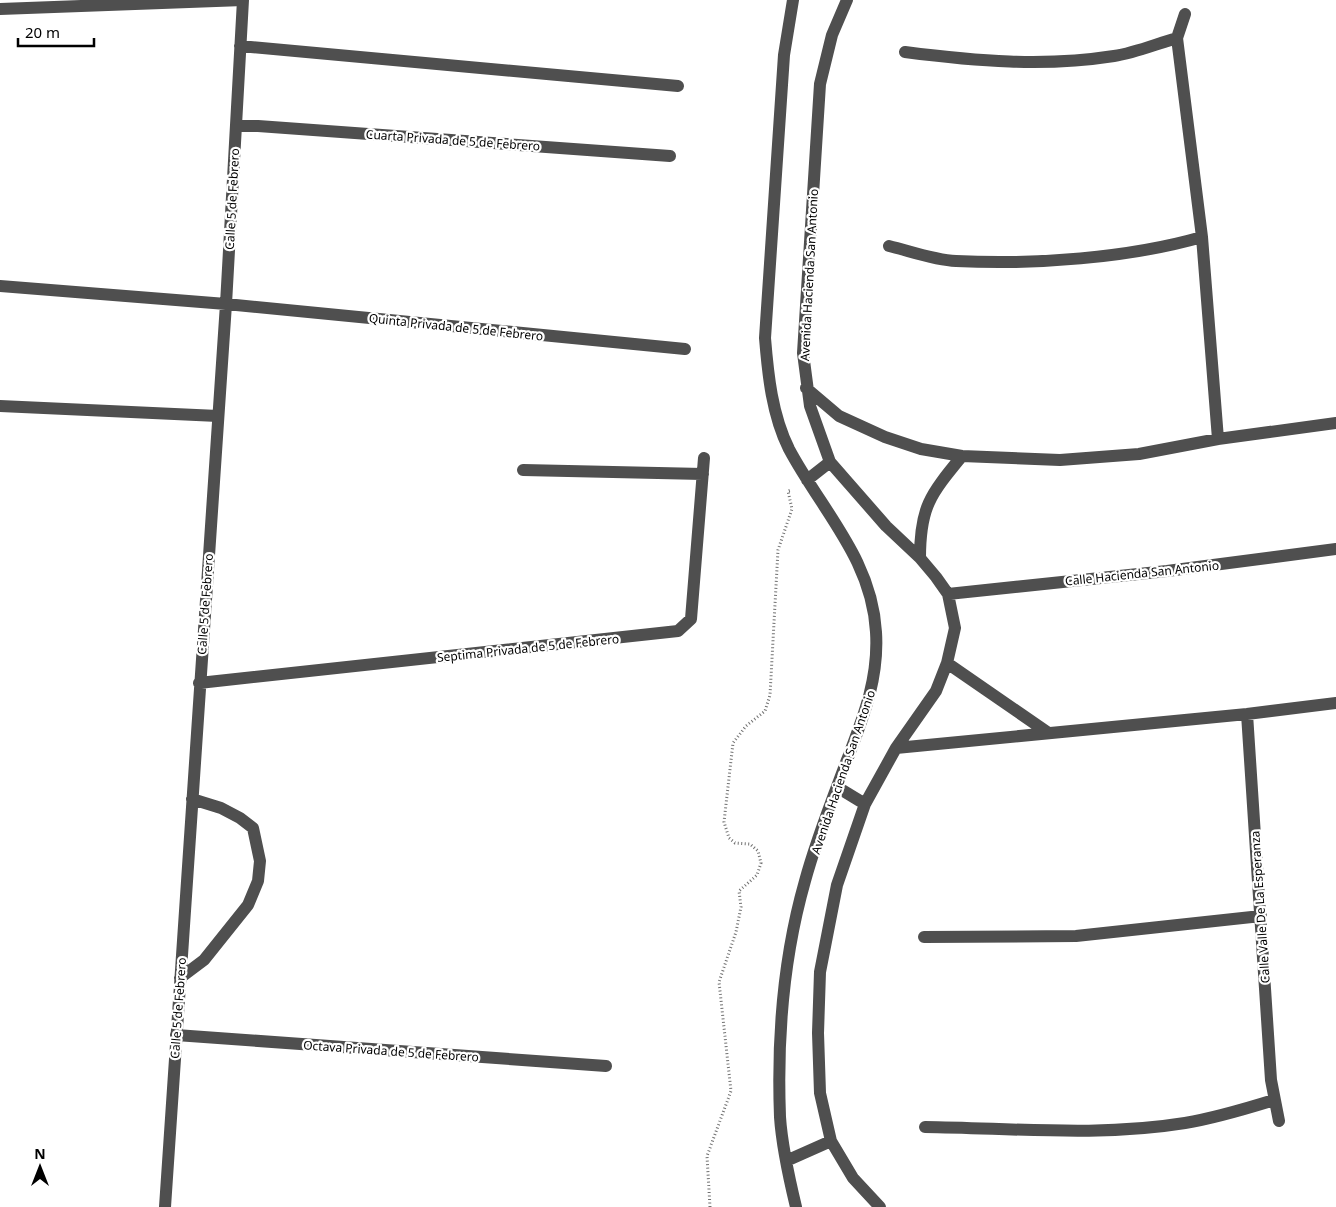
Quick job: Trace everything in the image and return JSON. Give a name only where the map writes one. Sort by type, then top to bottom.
[{"type":"street","points":[[0,9],[243,0]]},
{"type":"street","name":"Calle 5 de Febrero","points":[[165,1207],[226,304],[243,0]]},
{"type":"street","name":"Avenida Hacienda San Antonio","points":[[793,0],[784,55],[765,338],[772,401],[788,447],[807,480],[854,551],[870,591],[877,633],[873,686],[865,716],[837,787],[804,882],[782,996],[780,1118],[786,1161],[796,1207]]},
{"type":"street","name":"Avenida Hacienda San Antonio","points":[[848,0],[832,36],[820,84],[803,353],[806,388],[810,406],[830,462],[886,526],[920,558],[948,594],[955,628],[947,663],[936,691],[896,748],[865,804],[837,885],[820,972],[818,1033],[820,1092],[831,1141],[854,1178],[880,1207]]},
{"type":"street","points":[[1185,14],[1176,38],[1202,237],[1218,439]]},
{"type":"street","points":[[904,52],[995,62],[1050,62],[1116,56],[1176,38]]},
{"type":"street","points":[[240,46],[678,86]]},
{"type":"street","name":"Cuarta Privada de 5 de Febrero","points":[[236,126],[258,126],[670,156]]},
{"type":"street","points":[[889,246],[954,261],[1062,259],[1166,247],[1202,237]]},
{"type":"street","name":"Quinta Privada de 5 de Febrero","points":[[0,286],[226,304],[685,349]]},
{"type":"street","points":[[806,388],[839,416],[885,437],[921,449],[962,456],[1060,460],[1139,454],[1218,439],[1336,423]]},
{"type":"street","points":[[0,406],[218,416]]},
{"type":"street","points":[[920,558],[920,532],[925,509],[936,488],[962,456]]},
{"type":"street","name":"Septima Privada de 5 de Febrero","points":[[199,683],[678,631],[691,619],[704,458]]},
{"type":"street","points":[[807,480],[830,462]]},
{"type":"street","points":[[523,470],[703,474]]},
{"type":"street","name":"Calle Hacienda San Antonio","points":[[948,594],[1167,571],[1336,549]]},
{"type":"street","points":[[947,663],[983,686],[1046,732]]},
{"type":"street","points":[[896,748],[1247,714],[1336,703]]},
{"type":"street","name":"Calle Valle De La Esperanza","points":[[1247,714],[1274,1100],[1279,1121]]},
{"type":"street","points":[[837,787],[865,804]]},
{"type":"street","points":[[180,978],[204,960],[248,905],[258,881],[260,861],[253,828],[240,818],[221,808],[192,799]]},
{"type":"street","points":[[924,937],[1076,936],[1261,916]]},
{"type":"street","name":"Octava Privada de 5 de Febrero","points":[[176,1035],[606,1066]]},
{"type":"street","points":[[925,1126],[1019,1130],[1120,1129],[1184,1123],[1274,1100]]},
{"type":"street","points":[[786,1161],[831,1141]]},
{"type":"path","points":[[710,1207],[707,1156],[731,1091],[719,982],[736,932],[741,907],[739,891],[757,875],[761,863],[758,851],[750,844],[735,843],[729,838],[724,822],[733,743],[746,726],[765,711],[770,695],[778,550],[792,509],[788,491],[807,480]]}]
